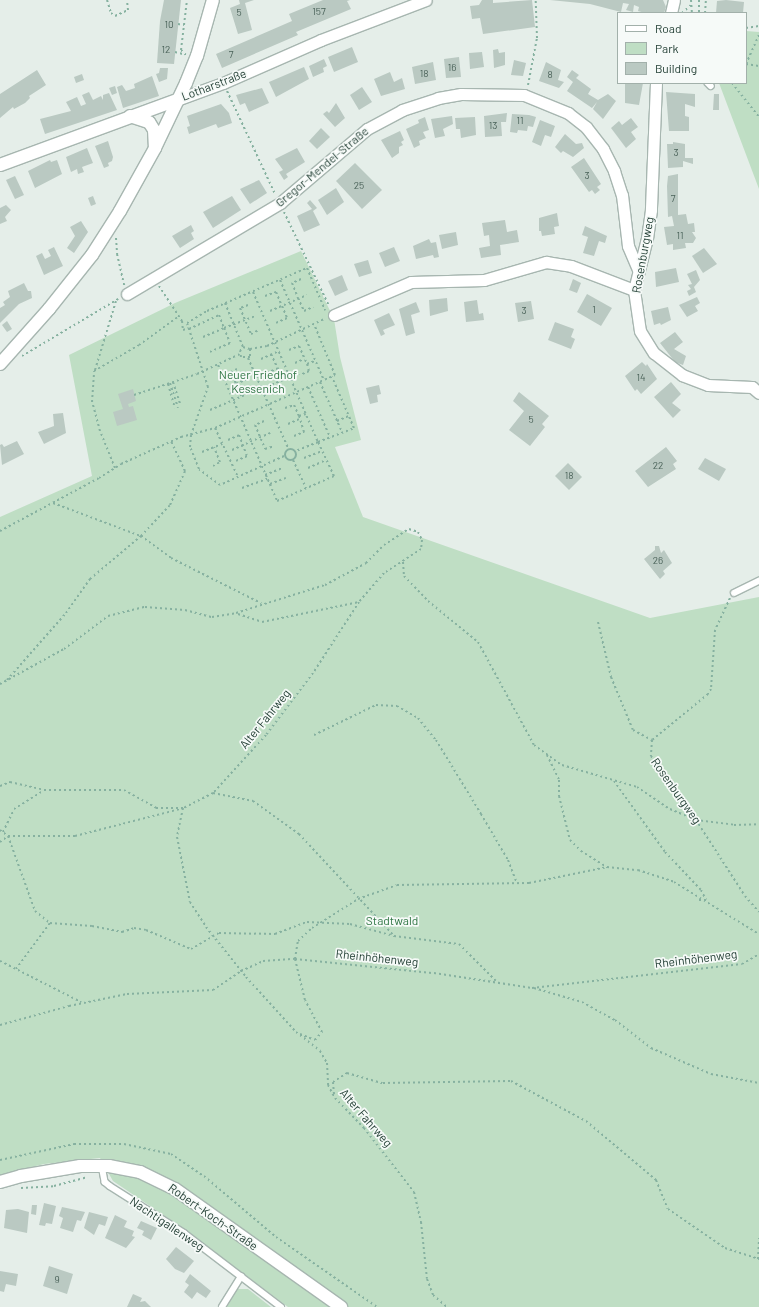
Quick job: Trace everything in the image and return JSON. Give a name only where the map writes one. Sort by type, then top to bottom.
[{"type":"street","points":[[1,363],[49,309],[92,255],[116,218],[156,148],[179,99],[196,59],[213,0]]},
{"type":"street","name":"Lotharstraße","points":[[0,165],[223,83],[321,40],[426,0]]},
{"type":"street","points":[[671,12],[674,0]]},
{"type":"street","name":"Rosenburgweg","points":[[656,84],[651,210],[647,238],[634,290],[640,331],[647,344],[663,363],[699,383],[757,388]]},
{"type":"street","name":"Gregor-Mendel-Straße","points":[[127,294],[154,280],[280,204],[362,133],[402,110],[438,98],[462,94],[524,95],[568,113],[586,128],[603,149],[614,171],[622,195],[628,246],[638,270]]},
{"type":"street","points":[[130,116],[149,122],[154,130],[156,148]]},
{"type":"street","points":[[331,316],[411,282],[484,280],[546,262],[571,266],[634,290]]},
{"type":"street","name":"Robert-Koch-Straße","points":[[0,1182],[40,1172],[102,1166],[140,1172],[176,1189],[341,1307]]},
{"type":"lane","points":[[734,593],[759,581]]},
{"type":"lane","name":"Nachtigallenweg","points":[[102,1166],[106,1182],[110,1186],[184,1233],[281,1307]]},
{"type":"lane","points":[[222,1307],[241,1276]]},
{"type":"path","points":[[107,0],[114,16],[128,10],[127,0]]},
{"type":"path","points":[[183,54],[181,50],[187,0]]},
{"type":"path","points":[[524,95],[530,79],[537,38],[536,0]]},
{"type":"path","points":[[691,0],[692,12]]},
{"type":"path","points":[[699,0],[699,12]]},
{"type":"path","points":[[705,12],[706,0]]},
{"type":"path","points":[[683,12],[691,5]]},
{"type":"path","points":[[178,24],[184,25]]},
{"type":"path","points":[[747,28],[759,26]]},
{"type":"path","points":[[747,62],[759,35]]},
{"type":"path","points":[[175,52],[196,59]]},
{"type":"path","points":[[747,64],[759,66]]},
{"type":"path","points":[[223,83],[331,316]]},
{"type":"path","points":[[733,84],[759,117]]},
{"type":"path","points":[[1,363],[23,356],[127,294],[116,254],[116,218]]},
{"type":"path","points":[[288,448],[284,456],[220,485],[205,476],[193,459],[190,447],[191,436],[208,387],[187,323],[225,303],[307,268],[331,316]]},
{"type":"path","points":[[301,278],[292,283],[298,298],[304,311],[313,307]]},
{"type":"path","points":[[154,280],[179,316],[183,330],[219,315],[230,343],[210,352]]},
{"type":"path","points":[[280,280],[324,380]]},
{"type":"path","points":[[218,365],[277,501],[334,476],[253,292]]},
{"type":"path","points":[[265,296],[276,292],[287,318],[276,323]]},
{"type":"path","points":[[270,311],[307,295]]},
{"type":"path","points":[[115,468],[100,431],[92,402],[94,371],[116,300]]},
{"type":"path","points":[[134,395],[204,371],[240,354],[243,347],[235,324],[225,303]]},
{"type":"path","points":[[248,305],[240,308],[251,334],[259,330]]},
{"type":"path","points":[[94,371],[139,345],[179,316]]},
{"type":"path","points":[[203,337],[256,316]]},
{"type":"path","points":[[243,347],[250,349],[275,342],[331,316]]},
{"type":"path","points":[[0,531],[115,468],[171,441],[215,428],[335,375],[314,324]]},
{"type":"path","points":[[289,350],[299,346],[309,371],[300,375]]},
{"type":"path","points":[[248,358],[252,354],[250,349]]},
{"type":"path","points":[[261,359],[279,351]]},
{"type":"path","points":[[240,354],[241,357],[248,358]]},
{"type":"path","points":[[271,354],[282,380],[273,384]]},
{"type":"path","points":[[248,358],[288,448],[296,452]]},
{"type":"path","points":[[295,363],[304,359]]},
{"type":"path","points":[[306,364],[315,361]]},
{"type":"path","points":[[267,373],[278,368]]},
{"type":"path","points":[[237,369],[231,372],[241,396]]},
{"type":"path","points":[[306,488],[293,460],[296,452],[354,428],[332,376]]},
{"type":"path","points":[[236,384],[247,379]]},
{"type":"path","points":[[319,382],[342,432]]},
{"type":"path","points":[[170,383],[180,404]]},
{"type":"path","points":[[170,383],[178,408]]},
{"type":"path","points":[[170,383],[175,408]]},
{"type":"path","points":[[308,387],[330,437]]},
{"type":"path","points":[[210,410],[252,392]]},
{"type":"path","points":[[285,408],[294,405],[304,432],[294,436]]},
{"type":"path","points":[[288,424],[306,414]]},
{"type":"path","points":[[337,421],[349,416]]},
{"type":"path","points":[[264,421],[255,425],[260,438],[265,449],[274,446]]},
{"type":"path","points":[[215,428],[238,477]]},
{"type":"path","points":[[232,450],[270,433]]},
{"type":"path","points":[[228,440],[239,435],[247,456],[236,460]]},
{"type":"path","points":[[5,682],[66,613],[90,579],[141,536],[170,506],[185,471],[171,441]]},
{"type":"path","points":[[202,452],[222,444]]},
{"type":"path","points":[[213,466],[220,462],[214,447]]},
{"type":"path","points":[[304,458],[322,451]]},
{"type":"path","points":[[284,456],[288,460],[293,460]]},
{"type":"path","points":[[308,468],[326,460]]},
{"type":"path","points":[[265,475],[282,468]]},
{"type":"path","points":[[270,484],[286,478]]},
{"type":"path","points":[[242,488],[267,479]]},
{"type":"path","points":[[53,503],[141,536],[171,558],[262,604]]},
{"type":"path","name":"Alter Fahrweg","points":[[0,684],[64,649],[108,616],[145,607],[185,610],[212,617],[236,613],[325,585],[366,563],[384,545],[409,528],[418,532],[422,540],[421,549],[384,573],[360,602],[313,673],[270,729],[212,793],[183,808],[176,837],[190,902],[213,936],[242,971],[296,1032],[320,1051],[327,1063],[328,1085],[335,1098],[364,1128],[414,1192],[421,1222],[427,1279],[433,1294],[447,1307]]},
{"type":"path","points":[[402,562],[404,576],[423,596],[478,642],[534,745],[562,766],[637,787],[670,809],[696,820],[734,825],[759,824]]},
{"type":"path","name":"Rosenburgweg","points":[[734,593],[723,610],[715,630],[711,689],[708,694],[652,740],[651,756],[696,820],[744,896],[759,912]]},
{"type":"path","points":[[236,613],[262,622],[360,602]]},
{"type":"path","points":[[598,622],[611,677],[633,730],[652,740]]},
{"type":"path","points":[[314,735],[376,705],[397,706],[418,718],[436,740],[478,808],[508,860],[517,883]]},
{"type":"path","points":[[547,754],[559,780],[559,796],[570,840],[581,851],[607,867]]},
{"type":"path","points":[[614,780],[665,852],[701,890],[706,900]]},
{"type":"path","points":[[0,786],[10,782],[44,790],[124,790],[156,808],[183,808]]},
{"type":"path","points":[[3,832],[14,809],[44,790]]},
{"type":"path","points":[[212,793],[253,801],[299,834],[394,936]]},
{"type":"path","points":[[0,842],[8,836],[75,836],[183,808]]},
{"type":"path","points":[[0,830],[8,836],[35,911],[50,923],[92,926],[122,932],[134,928],[146,930],[192,949],[219,933],[275,934],[307,922],[350,924],[394,936],[459,944],[496,981]]},
{"type":"path","points":[[296,1032],[315,1040],[322,1032],[305,1000],[296,959],[298,941],[319,923],[358,899],[397,886],[517,883],[607,867],[645,872],[674,882],[706,900],[759,934]]},
{"type":"path","points":[[699,900],[706,900]]},
{"type":"path","points":[[16,969],[50,923]]},
{"type":"path","name":"Rheinhöhenweg","points":[[0,1025],[82,1003],[127,994],[213,990],[242,971],[263,961],[296,959],[496,981],[532,988],[742,964],[759,954]]},
{"type":"path","points":[[0,961],[82,1003]]},
{"type":"path","points":[[532,988],[582,1002],[615,1020],[651,1048],[711,1074],[759,1083]]},
{"type":"path","points":[[335,1098],[333,1082],[347,1073],[383,1083],[511,1081],[586,1121],[656,1180],[668,1209],[725,1248],[759,1259],[759,1238]]},
{"type":"path","points":[[17,1189],[54,1186],[87,1178],[102,1166]]},
{"type":"green space","points":[[747,31],[759,32],[759,189],[719,84],[747,84]]},
{"type":"green space","name":"Stadtwald","points":[[301,251],[334,319],[340,357],[361,440],[335,447],[363,517],[650,618],[759,597],[759,1307],[288,1307],[187,1231],[113,1181],[100,1158],[44,1164],[0,1175],[0,517],[92,476],[69,355],[175,303]]},
{"type":"green space","points":[[237,1289],[248,1289],[271,1307],[227,1307]]},
{"type":"building","points":[[164,0],[181,0],[174,64],[157,63],[160,21]]},
{"type":"building","points":[[239,0],[254,0],[245,3],[252,30],[238,34],[230,8],[240,4]]},
{"type":"building","points":[[323,0],[350,0],[347,1],[351,9],[296,32],[298,35],[222,68],[216,54],[292,21],[289,14]]},
{"type":"building","points":[[482,0],[493,0],[493,3],[532,0],[535,27],[483,34],[480,18],[472,19],[470,6],[479,5]]},
{"type":"building","points":[[550,0],[663,0],[666,7],[664,12],[642,12],[638,11],[639,7],[634,5],[633,12],[626,10],[629,4],[623,3],[621,12],[590,4]]},
{"type":"building","points":[[726,0],[744,2],[743,12],[716,12],[717,1]]},
{"type":"building","points":[[352,47],[358,62],[334,72],[328,57]]},
{"type":"building","points":[[498,49],[499,53],[505,52],[505,65],[494,68],[493,50]]},
{"type":"building","points":[[482,52],[484,67],[470,69],[469,53]]},
{"type":"building","points":[[459,57],[461,77],[446,78],[444,59]]},
{"type":"building","points":[[324,59],[327,66],[323,68],[324,72],[313,77],[309,66]]},
{"type":"building","points":[[514,60],[526,63],[523,76],[511,75]]},
{"type":"building","points":[[433,62],[436,80],[415,84],[412,67]]},
{"type":"building","points":[[546,62],[561,70],[558,80],[564,82],[559,88],[539,81]]},
{"type":"building","points":[[304,67],[309,79],[276,97],[269,82]]},
{"type":"building","points":[[160,68],[168,68],[167,79],[159,82],[156,74],[159,73]]},
{"type":"building","points":[[37,70],[46,85],[29,96],[30,98],[25,103],[14,109],[13,107],[0,118],[0,94]]},
{"type":"building","points":[[572,70],[579,75],[576,78],[591,89],[588,94],[598,100],[608,94],[616,101],[603,119],[593,109],[597,102],[592,108],[567,91],[573,82],[567,77]]},
{"type":"building","points":[[390,72],[394,82],[402,78],[405,89],[381,96],[374,79]]},
{"type":"building","points":[[82,74],[84,80],[76,83],[74,77]]},
{"type":"building","points":[[152,76],[159,96],[123,108],[117,87],[122,85],[126,91],[135,88],[134,84]]},
{"type":"building","points":[[625,84],[643,84],[639,105],[625,103]]},
{"type":"building","points":[[115,86],[117,93],[112,95],[109,88]]},
{"type":"building","points":[[362,87],[372,102],[359,110],[350,95]]},
{"type":"building","points":[[262,88],[269,103],[249,112],[245,103],[240,105],[236,95]]},
{"type":"building","points":[[89,92],[93,100],[101,96],[103,100],[103,95],[109,93],[117,110],[45,134],[40,119],[71,111],[66,102],[77,97],[81,106],[86,104],[82,95]]},
{"type":"building","points":[[666,92],[695,94],[695,107],[685,104],[685,116],[689,117],[689,131],[669,131]]},
{"type":"building","points":[[714,94],[719,94],[719,110],[713,110]]},
{"type":"building","points":[[336,103],[345,118],[335,127],[323,114],[327,111],[329,113]]},
{"type":"building","points":[[221,104],[229,113],[232,123],[218,128],[216,124],[189,134],[187,127],[190,126],[187,116]]},
{"type":"building","points":[[507,113],[506,122],[501,122],[502,136],[485,137],[484,116]]},
{"type":"building","points":[[512,114],[536,117],[533,127],[528,126],[527,131],[518,130],[517,133],[510,132]]},
{"type":"building","points":[[452,116],[453,124],[443,129],[445,136],[435,138],[431,119]]},
{"type":"building","points":[[425,117],[429,130],[423,132],[426,138],[419,141],[420,145],[414,148],[406,129],[419,123],[418,120]]},
{"type":"building","points":[[475,117],[476,135],[461,138],[460,129],[456,129],[455,118]]},
{"type":"building","points":[[631,118],[638,127],[631,132],[636,139],[626,148],[611,128],[619,121],[622,125]]},
{"type":"building","points":[[540,120],[555,126],[551,137],[545,135],[541,146],[532,142]]},
{"type":"building","points":[[321,128],[330,137],[317,149],[309,141]]},
{"type":"building","points":[[400,131],[404,140],[401,142],[403,145],[399,147],[399,153],[392,158],[381,140]]},
{"type":"building","points":[[565,134],[576,144],[582,143],[584,148],[573,157],[563,151],[561,153],[555,147]]},
{"type":"building","points":[[108,141],[113,157],[112,161],[108,163],[109,166],[104,168],[95,146]]},
{"type":"building","points":[[673,142],[685,144],[685,158],[693,158],[693,164],[683,161],[683,167],[668,168],[667,144],[673,144]]},
{"type":"building","points":[[87,148],[93,163],[82,167],[84,172],[78,174],[77,169],[71,172],[66,157]]},
{"type":"building","points":[[297,148],[305,162],[286,174],[288,177],[284,180],[279,172],[283,170],[275,159]]},
{"type":"building","points":[[584,158],[601,184],[597,187],[600,190],[595,194],[592,190],[589,192],[571,167]]},
{"type":"building","points":[[50,160],[51,162],[57,160],[62,174],[35,188],[28,171]]},
{"type":"building","points":[[355,163],[382,190],[362,209],[336,181]]},
{"type":"building","points":[[678,174],[678,215],[686,214],[688,224],[694,223],[695,232],[692,232],[696,238],[693,243],[685,243],[686,248],[673,250],[673,244],[667,245],[664,227],[674,226],[672,216],[668,217],[667,186],[668,176]]},
{"type":"building","points":[[15,176],[24,195],[15,199],[6,180]]},
{"type":"building","points":[[259,180],[267,193],[250,204],[240,189]]},
{"type":"building","points":[[336,188],[344,202],[327,215],[318,200]]},
{"type":"building","points":[[93,196],[96,204],[91,206],[88,198]]},
{"type":"building","points":[[232,196],[241,210],[213,228],[203,212]]},
{"type":"building","points":[[310,200],[317,208],[313,211],[320,225],[304,232],[297,216],[312,209],[307,203]]},
{"type":"building","points":[[6,205],[11,210],[5,217],[7,221],[0,224],[0,208]]},
{"type":"building","points":[[557,213],[559,226],[554,227],[555,234],[542,236],[541,231],[539,231],[539,218]]},
{"type":"building","points":[[505,220],[507,232],[517,230],[519,242],[500,245],[501,255],[481,258],[479,248],[490,246],[489,235],[484,236],[482,223]]},
{"type":"building","points":[[81,221],[88,232],[74,253],[67,248],[75,236],[70,227]]},
{"type":"building","points":[[191,225],[194,231],[191,233],[194,239],[180,248],[172,236]]},
{"type":"building","points":[[585,226],[607,236],[605,243],[599,241],[594,256],[583,253],[588,237],[582,235]]},
{"type":"building","points":[[456,232],[458,245],[442,249],[439,235]]},
{"type":"building","points":[[429,239],[431,243],[436,242],[439,257],[434,258],[433,255],[416,259],[413,246]]},
{"type":"building","points":[[54,247],[63,266],[44,275],[36,256],[42,253],[45,259],[51,256],[48,250]]},
{"type":"building","points":[[394,247],[400,261],[385,267],[379,253]]},
{"type":"building","points":[[704,248],[717,264],[703,273],[692,256]]},
{"type":"building","points":[[368,260],[372,273],[359,277],[354,264]]},
{"type":"building","points":[[676,268],[679,282],[656,287],[655,272]]},
{"type":"building","points":[[696,270],[700,280],[694,287],[696,292],[689,296],[687,291],[691,289],[688,285],[692,284],[687,274]]},
{"type":"building","points":[[342,275],[348,290],[335,296],[328,281]]},
{"type":"building","points":[[573,279],[581,283],[577,293],[569,290]]},
{"type":"building","points":[[24,283],[28,291],[31,291],[32,298],[19,304],[0,323],[0,308],[5,305],[3,302],[10,297],[8,291]]},
{"type":"building","points":[[587,294],[612,308],[601,326],[577,312]]},
{"type":"building","points":[[697,297],[700,303],[695,306],[698,311],[687,317],[679,305]]},
{"type":"building","points":[[447,298],[448,311],[430,316],[429,300]]},
{"type":"building","points":[[477,300],[479,314],[483,313],[484,320],[466,322],[464,302]]},
{"type":"building","points":[[531,301],[534,319],[518,322],[515,303]]},
{"type":"building","points":[[416,302],[420,312],[411,315],[415,333],[406,336],[399,309]]},
{"type":"building","points":[[668,307],[671,320],[661,325],[660,323],[654,325],[651,311]]},
{"type":"building","points":[[389,313],[395,325],[383,330],[385,334],[381,336],[374,320]]},
{"type":"building","points":[[7,321],[12,329],[7,332],[2,325]]},
{"type":"building","points":[[555,322],[574,329],[571,337],[575,339],[571,349],[548,340]]},
{"type":"building","points":[[675,332],[683,342],[674,349],[686,356],[683,365],[675,362],[660,343]]},
{"type":"building","points":[[642,362],[646,366],[647,364],[657,379],[641,394],[637,389],[635,391],[625,376]]},
{"type":"building","points":[[671,382],[681,394],[672,403],[681,410],[673,418],[654,397]]},
{"type":"building","points":[[379,385],[381,394],[377,395],[378,402],[370,404],[366,388]]},
{"type":"building","points":[[133,389],[136,401],[128,404],[129,407],[133,406],[137,420],[117,426],[113,412],[123,409],[118,394]]},
{"type":"building","points":[[519,392],[549,416],[542,424],[545,427],[530,446],[509,430],[524,411],[513,401]]},
{"type":"building","points":[[63,413],[66,433],[44,444],[38,432],[54,426],[53,414]]},
{"type":"building","points":[[17,441],[24,454],[2,465],[0,445],[2,444],[4,447]]},
{"type":"building","points":[[666,447],[677,461],[673,464],[676,469],[648,487],[635,471]]},
{"type":"building","points":[[705,458],[726,469],[719,481],[698,469]]},
{"type":"building","points":[[568,463],[582,477],[569,490],[555,476]]},
{"type":"building","points":[[655,546],[659,546],[661,553],[664,550],[672,563],[663,571],[665,574],[660,579],[644,559],[655,550]]},
{"type":"building","points":[[44,1203],[56,1206],[52,1224],[46,1223],[45,1226],[39,1225]]},
{"type":"building","points":[[32,1205],[37,1205],[36,1215],[31,1214]]},
{"type":"building","points":[[62,1207],[85,1212],[81,1221],[77,1220],[73,1232],[60,1228],[63,1218],[59,1216]]},
{"type":"building","points":[[18,1209],[29,1212],[27,1233],[4,1228],[6,1210]]},
{"type":"building","points":[[89,1212],[108,1217],[105,1226],[99,1224],[94,1235],[84,1228]]},
{"type":"building","points":[[115,1215],[127,1221],[124,1227],[134,1231],[132,1236],[135,1237],[126,1248],[105,1238]]},
{"type":"building","points":[[141,1221],[157,1228],[151,1240],[142,1235],[144,1231],[137,1228]]},
{"type":"building","points":[[176,1247],[194,1261],[184,1273],[175,1269],[166,1259]]},
{"type":"building","points":[[49,1266],[73,1274],[67,1294],[43,1286]]},
{"type":"building","points":[[0,1271],[18,1274],[16,1286],[6,1284],[4,1292],[0,1291]]},
{"type":"building","points":[[190,1274],[211,1291],[206,1298],[197,1292],[192,1299],[184,1292],[189,1285],[185,1282]]},
{"type":"building","points":[[133,1294],[142,1298],[140,1302],[145,1301],[151,1307],[127,1307]]},
{"type":"park label","name":"Neuer Friedhof Kessenich","points":[[258,382]]}]
